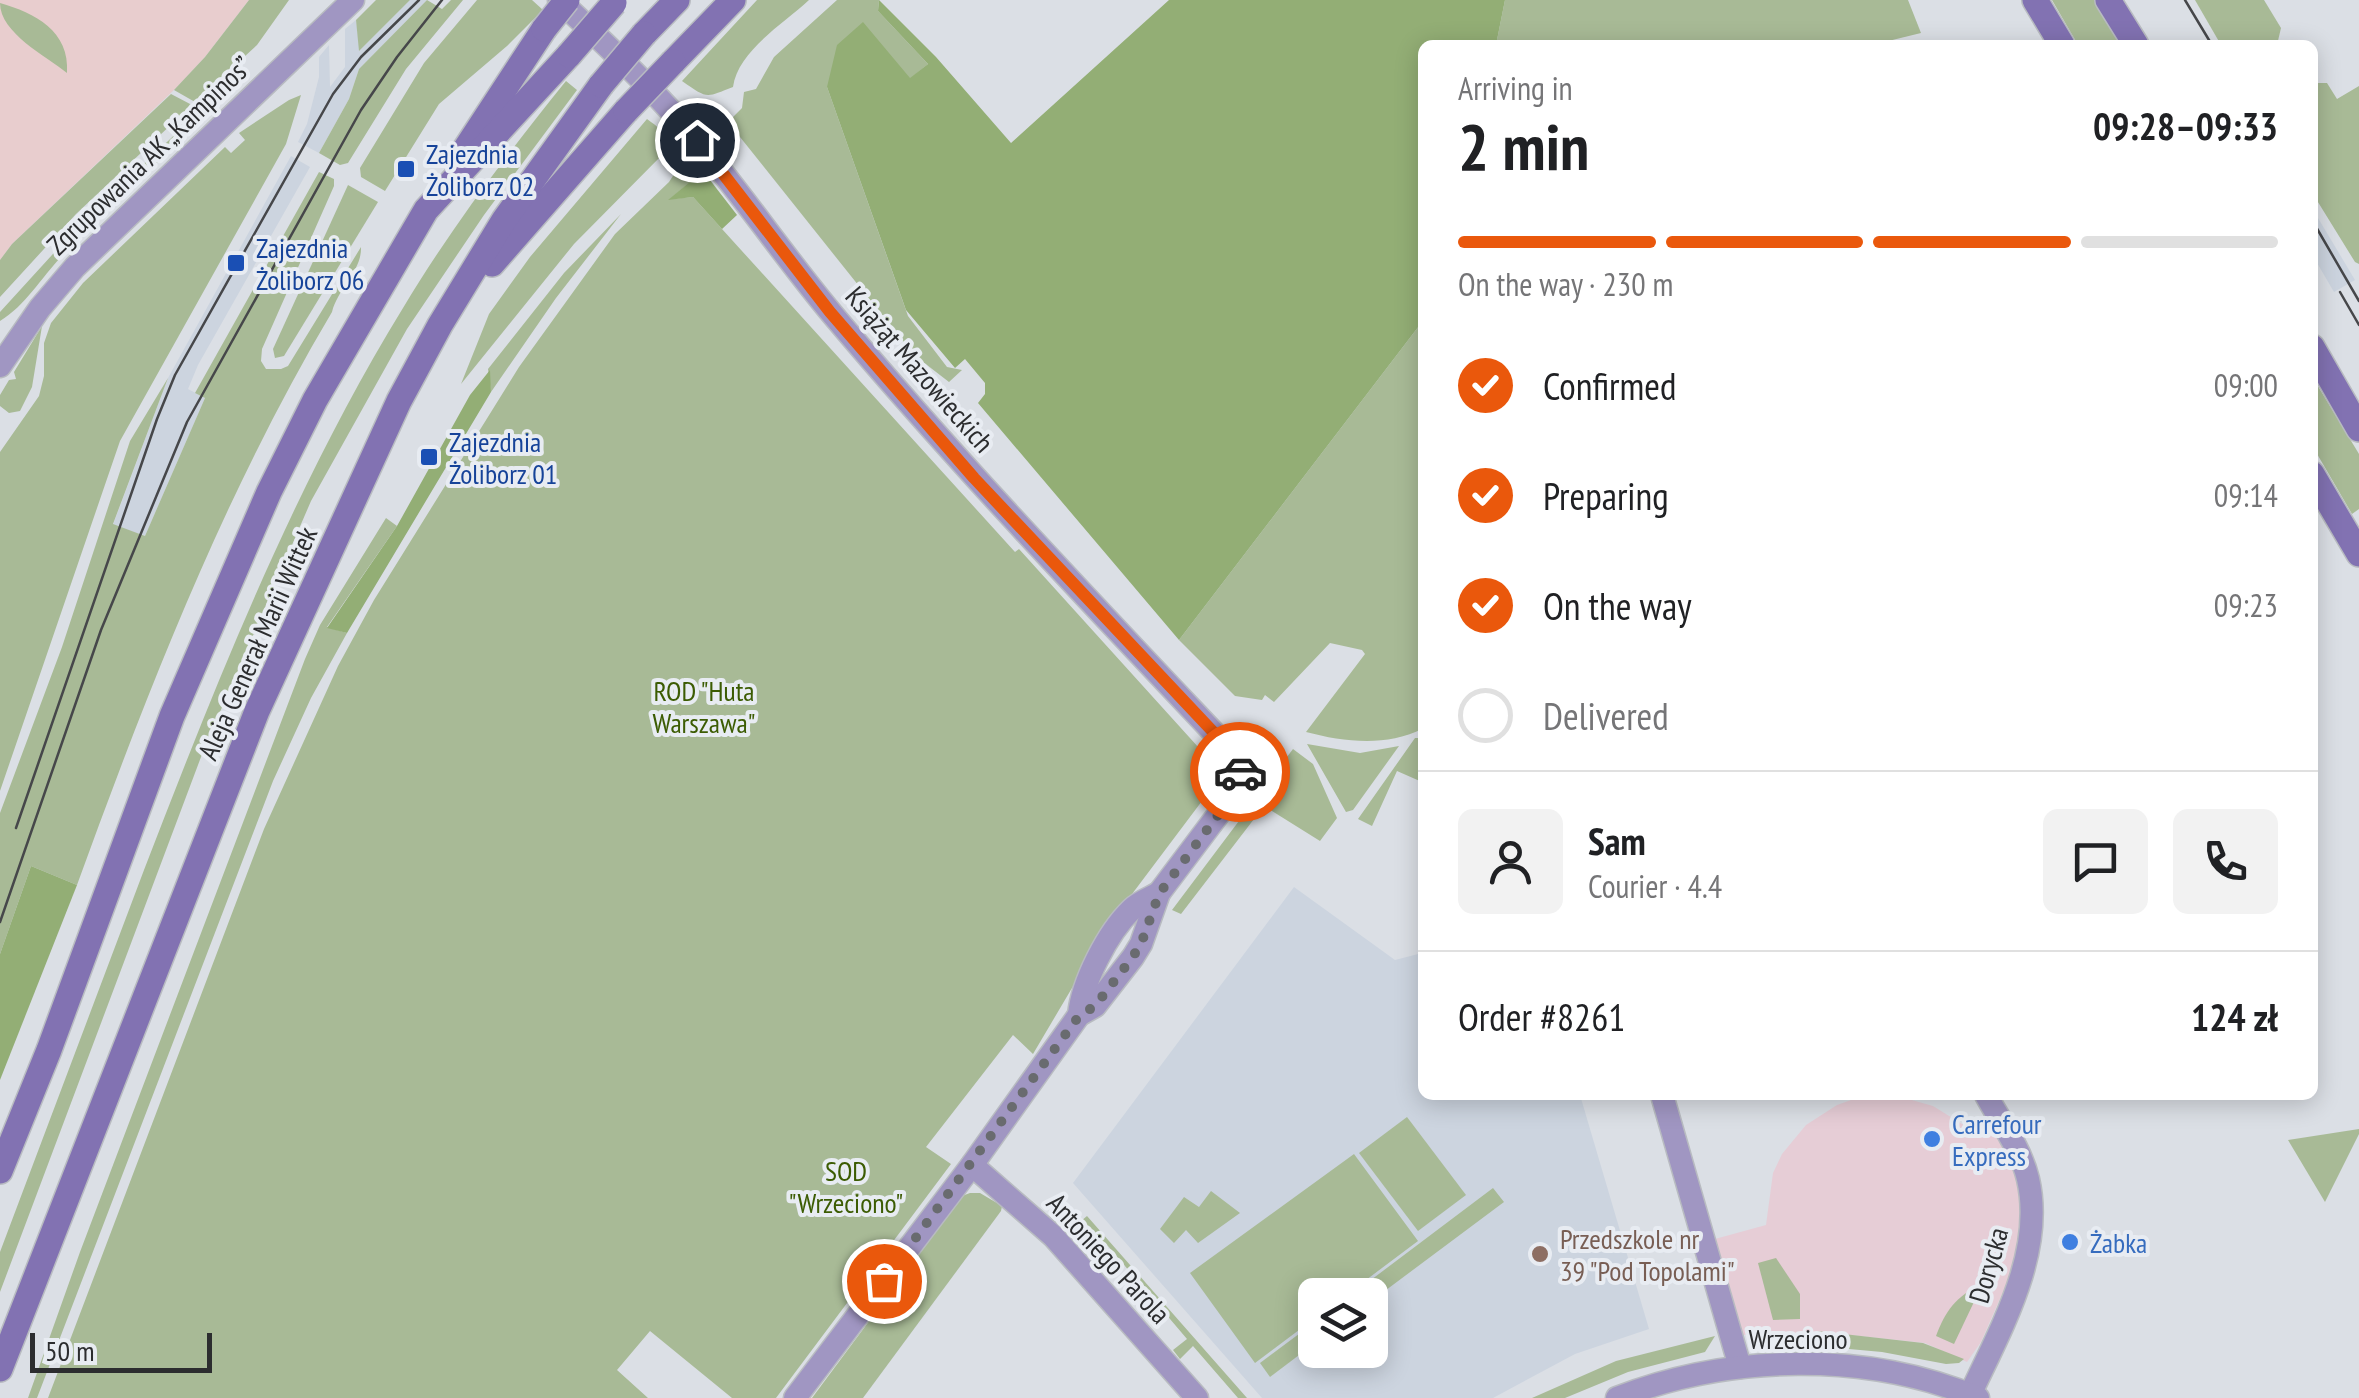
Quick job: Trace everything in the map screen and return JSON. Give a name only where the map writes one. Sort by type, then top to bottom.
[{"type":"main road","points":[[426,210],[567,0]]},
{"type":"main road","name":"Aleja Generał Marii Wittek","points":[[0,1369],[257,711],[398,402],[504,220],[602,85],[678,0]]},
{"type":"main road","points":[[440,325],[626,110],[733,0]]},
{"type":"main road","points":[[2036,0],[2059,40]]},
{"type":"main road","points":[[2108,0],[2133,40]]},
{"type":"main road","name":"Aleja Generał Marii Wittek","points":[[0,1171],[50,1050],[172,716],[269,492],[332,370],[426,210],[615,1]]},
{"type":"main road","points":[[2318,357],[2359,428]]},
{"type":"main road","points":[[2318,484],[2359,554]]},
{"type":"street","name":"Zgrupowania AK „Kampinos”","points":[[0,366],[40,308],[75,267],[353,0]]},
{"type":"street","name":"Książąt Mazowieckich","points":[[559,0],[638,75],[697,140],[842,325],[974,478],[1233,753],[1240,772],[1236,791],[1159,894],[1132,958],[1095,1006],[1079,1016],[972,1165]]},
{"type":"street","points":[[1663,1100],[1740,1367]]},
{"type":"street","name":"Dorycka","points":[[1974,1396],[2025,1262],[2030,1232],[2028,1178],[1989,1100]]},
{"type":"street","points":[[795,1398],[972,1165]]},
{"type":"street","name":"Antoniego Parola","points":[[972,1165],[1053,1236],[1197,1398]]},
{"type":"street","name":"Wrzeciono","points":[[1617,1398],[1740,1367],[1853,1367],[1944,1384],[1974,1396]]},
{"type":"shaded area","points":[[0,0],[249,0],[175,89],[12,244],[0,260]]},
{"type":"shaded area","points":[[410,0],[427,0],[359,69],[349,99],[319,153],[298,142],[307,124],[319,77],[319,57],[329,45],[330,87],[345,67],[345,29],[356,20],[360,50]]},
{"type":"shaded area","points":[[291,156],[310,167],[198,365],[188,389],[205,398],[145,536],[113,525],[168,378]]},
{"type":"shaded area","points":[[2318,218],[2355,280],[2334,292],[2318,265]]},
{"type":"shaded area","points":[[1294,887],[1395,960],[1418,954],[1418,1100],[1581,1100],[1649,1329],[1575,1354],[1493,1398],[1262,1398],[1073,1183]]},
{"type":"shaded area","points":[[1851,1100],[1912,1100],[1933,1106],[1975,1132],[1991,1124],[2012,1157],[2022,1223],[2017,1260],[1981,1342],[1967,1362],[1925,1343],[1832,1333],[1743,1335],[1715,1239],[1766,1225],[1773,1173],[1782,1154],[1806,1125]]},
{"type":"green space","points":[[249,0],[289,0],[257,45],[195,102],[174,90],[205,57]]},
{"type":"green space","points":[[376,0],[410,0],[359,51],[356,20]]},
{"type":"green space","points":[[427,0],[442,9],[451,0],[463,0],[406,69],[348,163],[340,165],[319,153],[349,99],[359,69]]},
{"type":"green space","points":[[477,0],[532,0],[543,10],[439,104],[385,191],[361,177],[360,168],[424,63]]},
{"type":"green space","points":[[757,0],[809,0],[752,50],[733,87],[707,95],[682,81]]},
{"type":"green space","points":[[837,0],[879,0],[878,11],[928,64],[911,78],[827,87],[908,316],[947,367],[962,370],[949,382],[914,355],[728,122],[742,108],[744,92],[756,89],[774,57]]},
{"type":"green space","points":[[879,0],[936,57],[1011,143],[1169,0],[1505,0],[1497,40],[1418,40],[1418,327],[1179,640],[978,403],[985,394],[985,383],[965,359],[955,368],[906,310],[827,87],[837,45],[863,22],[910,78],[928,64],[878,11]]},
{"type":"green space","points":[[1505,0],[1908,0],[1921,33],[1892,40],[1497,40]]},
{"type":"green space","points":[[2052,0],[2095,0],[2118,40],[2075,40]]},
{"type":"green space","points":[[2195,0],[2264,0],[2281,28],[2278,40],[2218,40]]},
{"type":"green space","points":[[0,3],[26,12],[48,26],[63,46],[67,73],[16,34],[2,14]]},
{"type":"green space","points":[[566,81],[577,90],[484,215],[407,329],[311,501],[204,749],[0,1292],[0,1252],[172,798],[293,513],[364,375],[421,278],[480,192]]},
{"type":"green space","points":[[2318,83],[2327,83],[2337,99],[2359,86],[2359,264],[2318,202]]},
{"type":"green space","points":[[171,94],[192,105],[76,214],[0,297],[0,260],[12,244]]},
{"type":"green space","points":[[301,95],[286,144],[120,441],[0,791],[0,452],[39,396],[44,376],[44,343],[51,323],[83,283],[225,147],[231,153],[245,140],[239,133]]},
{"type":"green space","points":[[201,110],[208,114],[138,181],[133,177],[119,190],[123,195],[116,203],[17,308],[0,321],[0,312],[83,221]]},
{"type":"green space","points":[[647,119],[665,136],[665,152],[574,244],[461,384],[489,314],[530,257]]},
{"type":"green space","name":"ROD \"Huta Warszawa\"","points":[[688,153],[703,171],[670,199],[693,197],[1199,748],[1208,772],[1205,797],[1111,922],[1033,1054],[1013,1035],[926,1147],[951,1164],[776,1398],[732,1398],[650,1331],[617,1370],[648,1398],[48,1398],[264,829],[338,666],[374,600],[519,367],[615,234],[669,182]]},
{"type":"green space","points":[[703,171],[737,215],[722,229],[693,197],[668,200]]},
{"type":"green space","points":[[319,172],[334,179],[334,186],[262,349],[261,361],[266,369],[288,366],[361,247],[358,264],[293,381],[223,521],[161,665],[77,885],[31,866],[0,954],[0,813],[62,647],[130,441],[168,378],[113,524],[145,536],[205,398],[195,393]]},
{"type":"green space","points":[[348,185],[378,202],[284,356],[275,358],[273,349]]},
{"type":"green space","points":[[621,214],[491,392],[488,369],[564,273]]},
{"type":"green space","points":[[42,326],[32,387],[20,411],[9,413],[0,406],[0,395],[9,380],[16,379],[14,372]]},
{"type":"green space","points":[[1418,327],[1418,731],[1365,741],[1306,732],[1365,654],[1362,650],[1330,643],[1274,702],[1265,695],[1262,700],[1235,696],[1179,640]]},
{"type":"green space","points":[[490,370],[491,392],[347,633],[327,628],[397,526],[470,395]]},
{"type":"green space","points":[[2318,386],[2359,454],[2359,509],[2352,514],[2318,456]]},
{"type":"green space","points":[[386,518],[397,526],[327,627],[347,633],[311,698],[273,781],[37,1398],[28,1398],[305,659],[320,625]]},
{"type":"green space","points":[[1418,738],[1418,780],[1397,771],[1372,826],[1358,819]]},
{"type":"green space","points":[[1307,744],[1360,753],[1399,746],[1353,810],[1346,812]]},
{"type":"green space","points":[[1293,749],[1313,764],[1337,818],[1320,841],[1264,806],[1181,914],[1172,910]]},
{"type":"green space","points":[[31,866],[77,885],[0,1080],[0,954]]},
{"type":"green space","points":[[1407,1117],[1466,1195],[1418,1231],[1359,1153]]},
{"type":"green space","points":[[2359,1129],[2359,1134],[2325,1202],[2288,1140]]},
{"type":"green space","points":[[1354,1154],[1418,1241],[1369,1278],[1298,1278],[1298,1331],[1255,1363],[1190,1273]]},
{"type":"green space","points":[[1493,1188],[1504,1202],[1388,1289],[1388,1278],[1374,1278]]},
{"type":"green space","points":[[1211,1191],[1240,1213],[1198,1243],[1186,1230],[1174,1243],[1160,1229],[1184,1197],[1199,1207]]},
{"type":"green space","points":[[980,1193],[1002,1206],[1001,1211],[863,1398],[812,1398],[962,1196]]},
{"type":"green space","points":[[1087,1216],[1247,1398],[1238,1398],[1193,1346],[1180,1359],[1173,1350],[1187,1339],[1108,1246],[1093,1260],[1068,1232]]},
{"type":"green space","points":[[1776,1258],[1800,1294],[1800,1319],[1773,1320],[1758,1263]]},
{"type":"green space","points":[[1982,1285],[1954,1344],[1936,1336],[1953,1305]]},
{"type":"green space","points":[[1817,1331],[1923,1343],[1964,1359],[1946,1364],[1882,1352],[1816,1346]]},
{"type":"green space","points":[[1298,1335],[1298,1356],[1270,1377],[1260,1363]]},
{"type":"green space","points":[[1715,1336],[1705,1352],[1628,1372],[1565,1398],[1532,1398],[1616,1361]]},
{"type":"tram line","points":[[16,828],[175,375],[333,94],[361,57],[419,0]]},
{"type":"tram line","points":[[0,922],[101,630],[187,422],[361,110],[442,0]]},
{"type":"tram line","points":[[2185,0],[2209,40]]},
{"type":"tram line","points":[[2318,230],[2359,301]]},
{"type":"tram line","points":[[2340,292],[2359,325]]},
{"type":"way so far","points":[[884,1281],[1079,1016],[1095,1006],[1132,958],[1159,894],[1236,791],[1240,772]]},
{"type":"place","name":"Zajezdnia Żoliborz 02","points":[[406,169]]},
{"type":"place","name":"Zajezdnia Żoliborz 06","points":[[236,263]]},
{"type":"place","name":"Zajezdnia Żoliborz 01","points":[[429,457]]},
{"type":"place","name":"Carrefour Express","points":[[1932,1139]]},
{"type":"place","name":"Żabka","points":[[2070,1242]]},
{"type":"place","name":"Przedszkole nr 39 \"Pod Topolami\"","points":[[1540,1254]]},
{"type":"route","points":[[697,140],[830,312],[974,478],[1233,753],[1240,772]]},
{"type":"park label","name":"SOD \"Wrzeciono\"","points":[[846,1186]]}]
